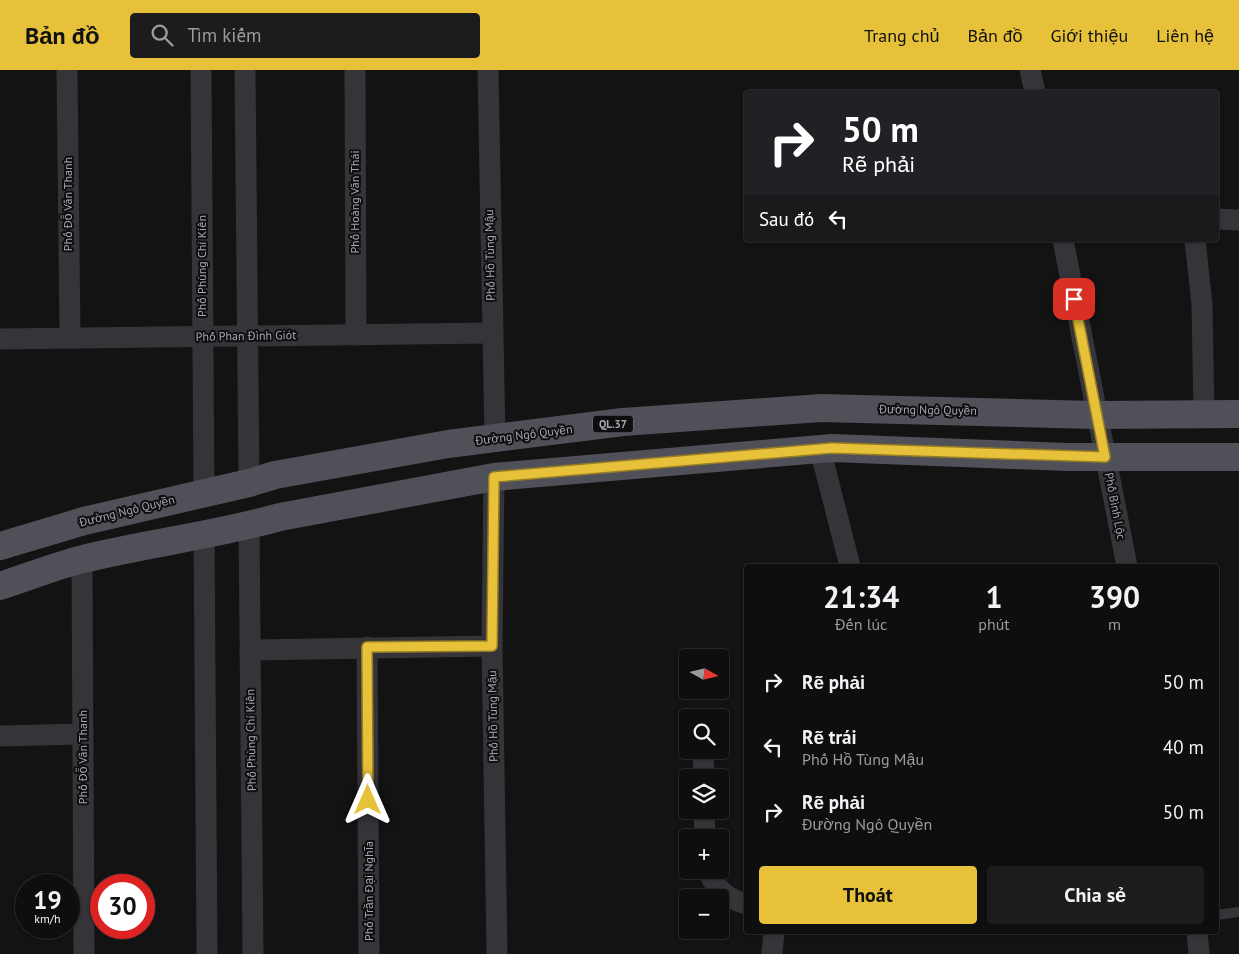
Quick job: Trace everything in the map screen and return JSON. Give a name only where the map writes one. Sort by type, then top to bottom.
[{"type":"main road","name":"Đường Ngô Quyền","points":[[0,546],[84,522],[249,483],[275,475],[448,444],[623,422],[821,408],[1095,415],[1239,414]]},
{"type":"main road","points":[[0,586],[82,560],[204,533],[249,526],[280,517],[494,477],[820,449],[1105,457],[1239,457]]},
{"type":"street","name":"Phố Đỗ Văn Thanh","points":[[67,70],[70,338]]},
{"type":"street","name":"Phố Phùng Chí Kiên","points":[[201,70],[204,493]]},
{"type":"street","points":[[245,70],[249,483]]},
{"type":"street","name":"Phố Hoàng Văn Thái","points":[[355,70],[356,335]]},
{"type":"street","name":"Phố Hồ Tùng Mậu","points":[[488,70],[491,333],[495,439]]},
{"type":"street","points":[[1030,70],[1034,90]]},
{"type":"street","points":[[1219,219],[1239,220]]},
{"type":"street","name":"Phố Bình Lộc","points":[[1062,242],[1095,415],[1127,564]]},
{"type":"street","points":[[1195,242],[1202,304],[1204,414]]},
{"type":"street","name":"Phố Phan Đình Giót","points":[[0,339],[491,333]]},
{"type":"street","points":[[820,449],[849,564]]},
{"type":"street","name":"Phố Hồ Tùng Mậu","points":[[494,477],[492,646],[497,954]]},
{"type":"street","name":"Phố Phùng Chí Kiên","points":[[249,526],[253,954]]},
{"type":"street","points":[[204,533],[207,954]]},
{"type":"street","name":"Phố Đỗ Văn Thanh","points":[[82,560],[84,954]]},
{"type":"street","points":[[250,650],[492,646]]},
{"type":"street","name":"Phố Trần Đại Nghĩa","points":[[367,647],[369,954]]},
{"type":"street","points":[[0,736],[83,734]]},
{"type":"street","points":[[712,879],[715,885],[724,893],[744,903]]},
{"type":"street","points":[[772,954],[774,934]]},
{"type":"street","points":[[1197,934],[1199,954]]},
{"type":"lane","points":[[1219,914],[1239,912]]},
{"type":"route","points":[[368,800],[367,647],[492,646],[494,477],[832,448],[1105,457],[1095,415],[1074,299]]}]
